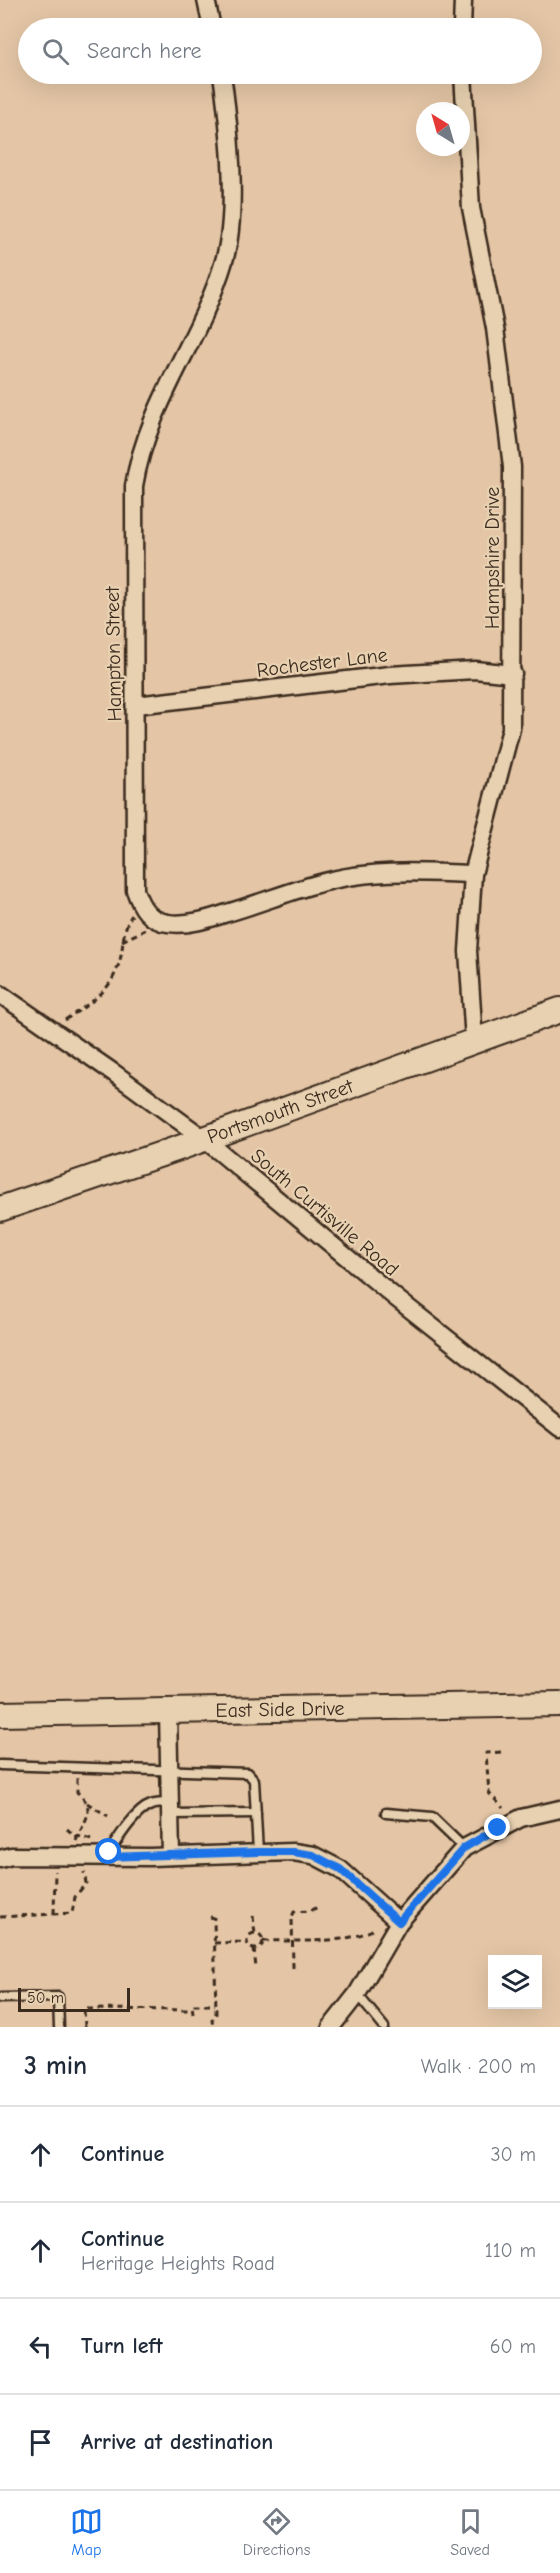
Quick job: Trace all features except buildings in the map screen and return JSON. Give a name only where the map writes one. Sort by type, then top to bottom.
[{"type":"street","points":[[206,0],[210,18]]},
{"type":"street","points":[[462,18],[463,0]]},
{"type":"street","name":"Hampton Street","points":[[141,906],[135,890],[134,855],[136,705],[134,486],[146,435],[199,323],[225,259],[230,224],[230,190],[228,120],[223,84]]},
{"type":"street","name":"Hampshire Drive","points":[[464,84],[471,208],[495,328],[512,467],[511,729],[473,874],[468,951],[474,1041]]},
{"type":"street","name":"Rochester Lane","points":[[136,705],[390,675],[475,670],[513,674]]},
{"type":"street","points":[[141,906],[153,919],[169,923],[203,920],[302,889],[354,876],[408,872],[473,874]]},
{"type":"street","name":"South Curtisville Road","points":[[0,994],[203,1138],[396,1298],[560,1428]]},
{"type":"street","name":"Portsmouth Street","points":[[0,1209],[560,1011]]},
{"type":"street","name":"East Side Drive","points":[[0,1714],[560,1704]]},
{"type":"street","points":[[168,1712],[171,1856]]},
{"type":"street","points":[[331,2027],[357,1994],[399,1922],[464,1848],[521,1818],[560,1809]]},
{"type":"street","points":[[0,1859],[11,1856],[55,1856],[102,1850],[171,1856],[293,1852],[326,1860],[340,1869],[399,1922]]},
{"type":"lane","points":[[0,1765],[248,1773],[254,1780],[258,1852]]},
{"type":"lane","points":[[102,1850],[152,1804],[171,1808],[256,1814]]},
{"type":"lane","points":[[386,1813],[432,1817],[464,1848]]},
{"type":"lane","points":[[357,1994],[384,2027]]},
{"type":"lane","points":[[0,1998],[58,1997],[59,2027]]},
{"type":"path","points":[[52,1030],[109,988],[120,960],[126,924],[141,906]]},
{"type":"path","points":[[122,941],[146,929],[153,919]]},
{"type":"path","points":[[501,1752],[486,1754],[489,1793],[503,1808]]},
{"type":"path","points":[[76,1792],[87,1803],[108,1816]]},
{"type":"path","points":[[75,1846],[86,1821],[87,1803]]},
{"type":"path","points":[[67,1829],[102,1850]]},
{"type":"path","points":[[54,1914],[55,1856]]},
{"type":"path","points":[[0,1917],[72,1913],[75,1897],[86,1883],[84,1870]]},
{"type":"path","points":[[293,1968],[292,1917],[294,1912],[310,1911],[318,1907]]},
{"type":"path","points":[[253,1916],[255,1934]]},
{"type":"path","points":[[210,1917],[214,1918],[213,2027]]},
{"type":"path","points":[[263,1941],[357,1937],[374,1929]]},
{"type":"path","points":[[247,1942],[250,1935],[255,1934],[261,1936],[263,1941]]},
{"type":"path","points":[[254,1949],[261,1946],[263,1941]]},
{"type":"path","points":[[214,1943],[247,1942],[254,1949],[256,1968]]},
{"type":"path","points":[[85,2027],[84,2009],[192,2012],[192,2005],[215,2004]]},
{"type":"route","points":[[109,1852],[106,1857],[258,1852],[293,1852],[313,1855],[340,1869],[399,1922],[464,1848],[498,1828]]}]
